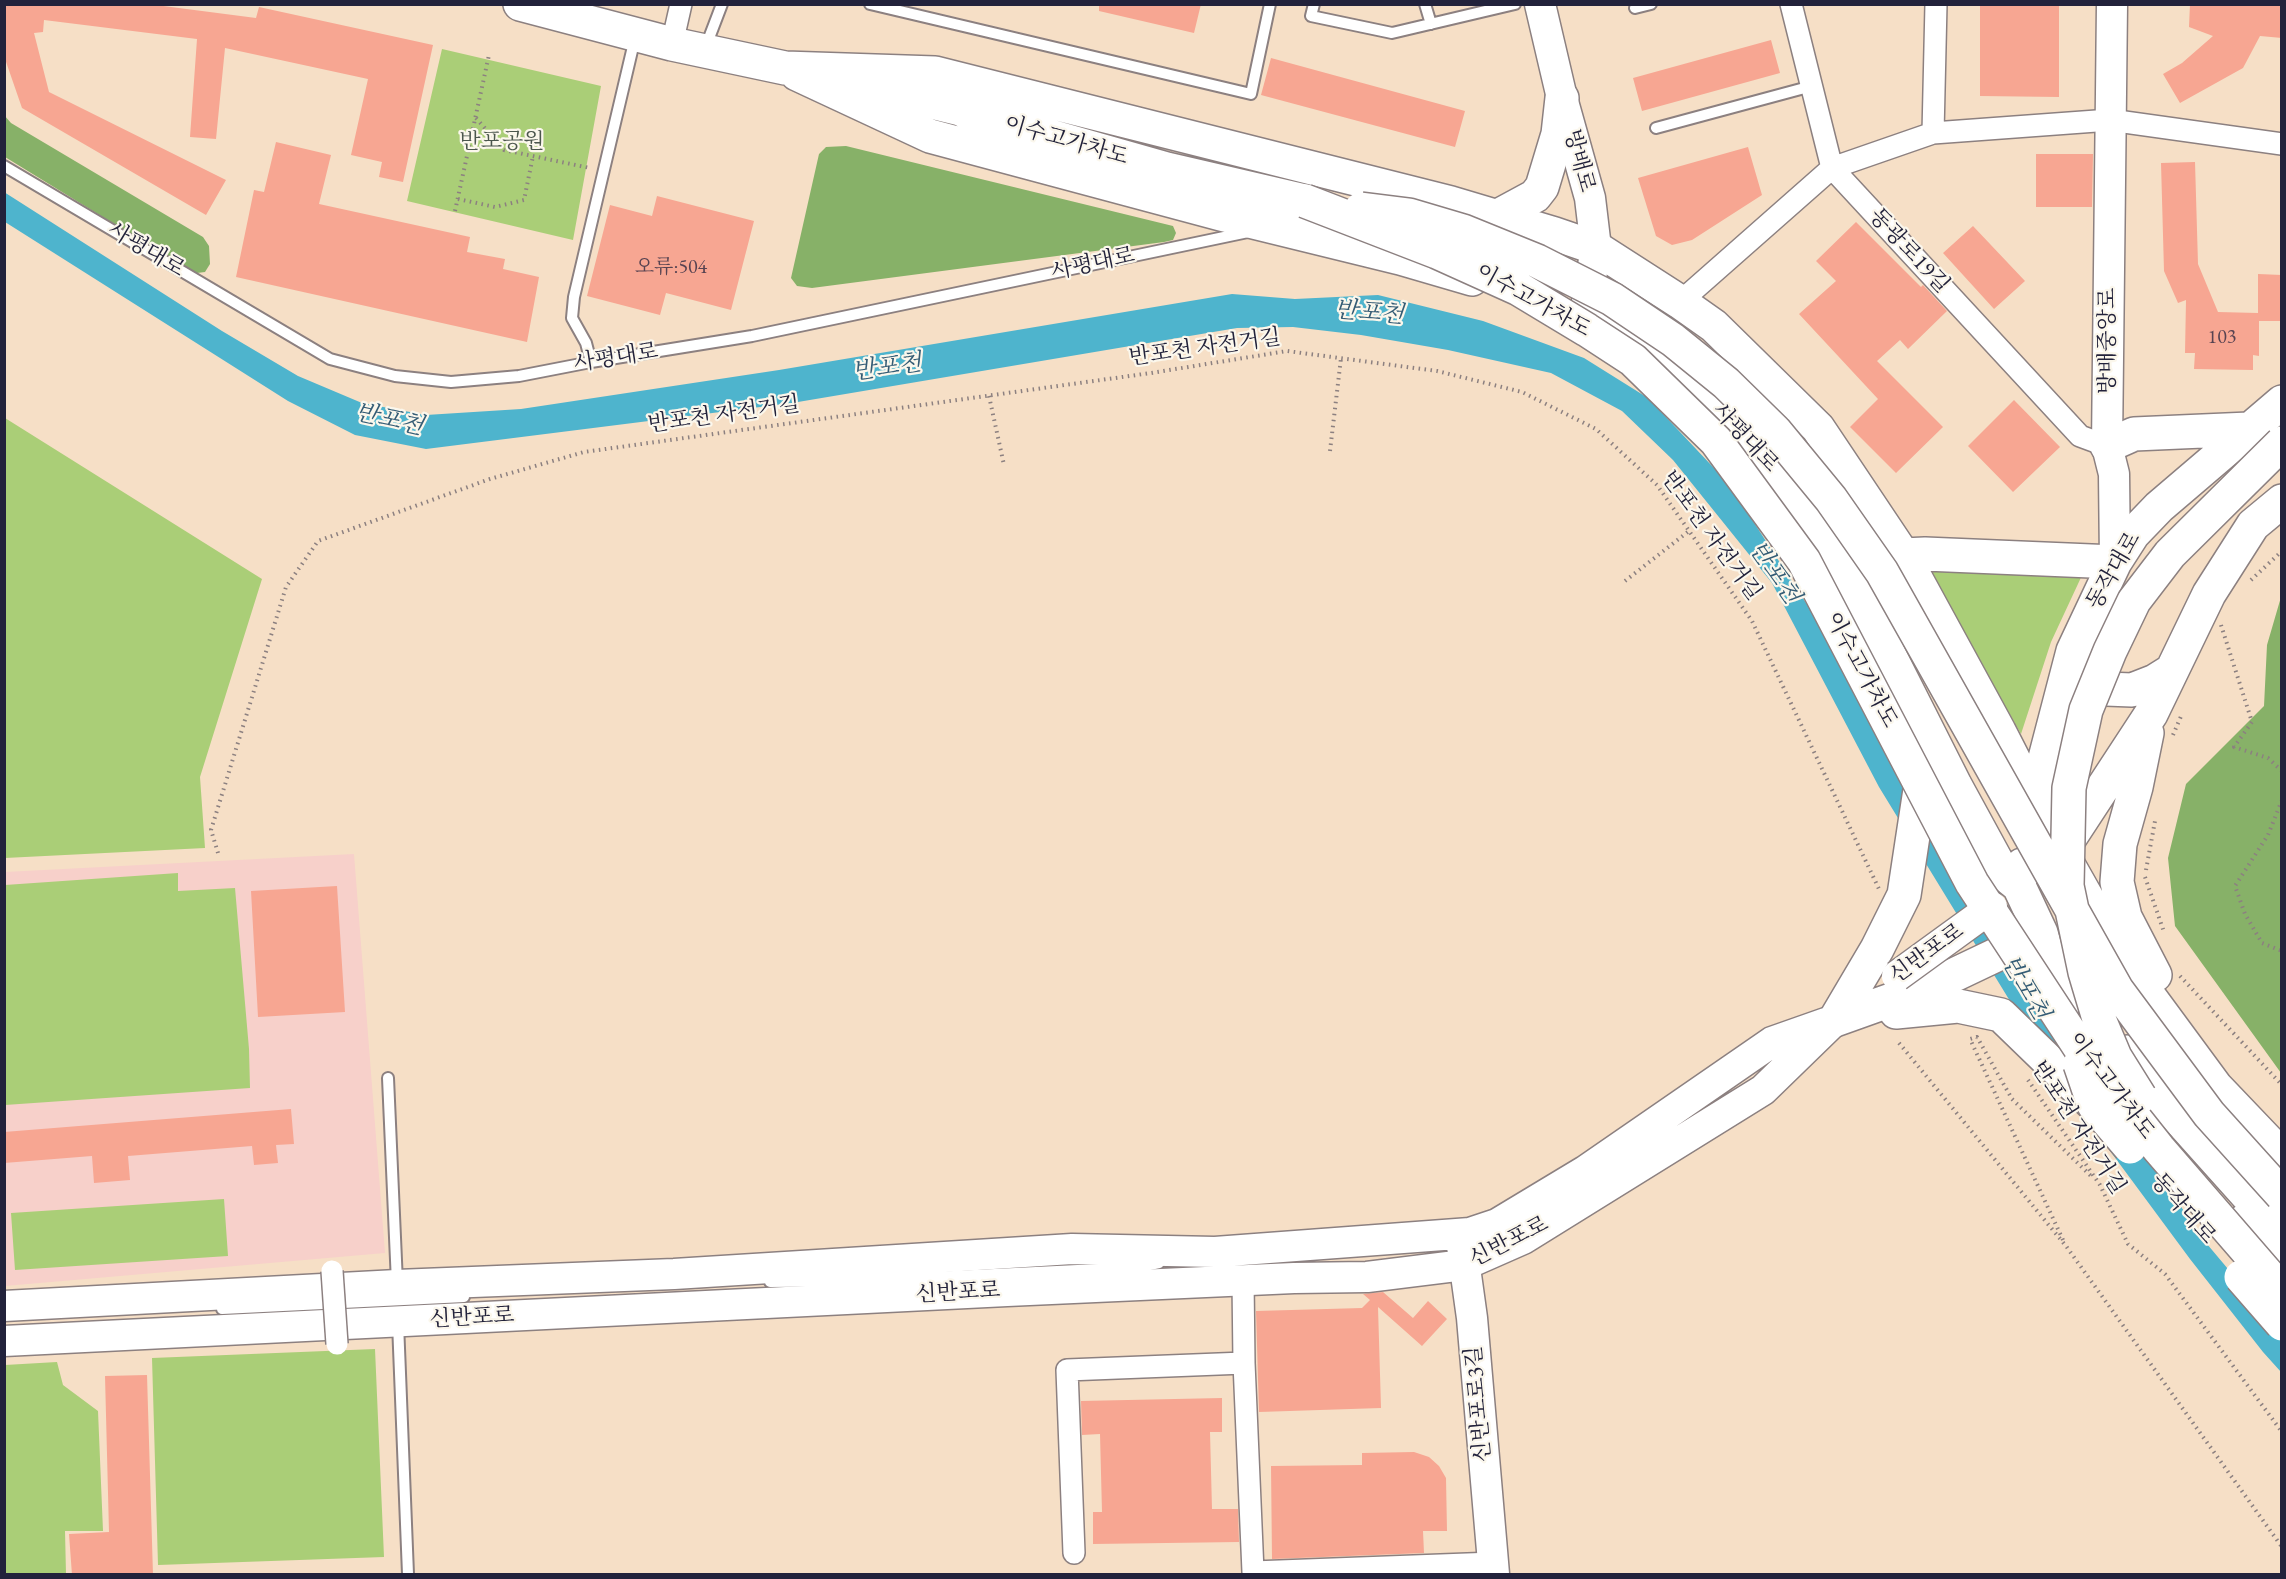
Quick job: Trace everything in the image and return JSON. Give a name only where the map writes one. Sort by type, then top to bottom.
[{"type":"main road","name":"사평대로","points":[[520,4],[672,44],[785,68],[966,112]]},
{"type":"main road","name":"방배로","points":[[1540,4],[1562,98],[1590,198],[1595,255],[1584,319]]},
{"type":"main road","name":"방배중앙로","points":[[2112,4],[2107,446],[2114,474],[2115,562]]},
{"type":"main road","name":"사평대로","points":[[785,68],[935,73],[1450,203],[1498,216],[1595,255],[1680,302],[1714,326],[1818,428],[1903,555],[2034,796]]},
{"type":"main road","name":"사평대로","points":[[785,68],[930,136],[1272,227],[1400,258],[1489,284],[1584,319],[1651,349],[1736,423],[1791,486],[1845,567],[1963,798],[2011,880]]},
{"type":"main road","points":[[1498,216],[1535,196],[1542,187],[1558,134],[1562,98]]},
{"type":"main road","name":"이수고가차도","points":[[966,112],[1167,170],[1305,201],[1409,215],[1463,231],[1537,261],[1612,299],[1673,340],[1726,383],[1775,431],[1832,499],[1882,572],[2117,990],[2209,1114],[2282,1195]]},
{"type":"main road","name":"이수고가차도","points":[[1305,201],[1437,252],[1538,301],[1633,360],[1716,441],[1804,561],[1972,883],[2086,1057],[2159,1149],[2282,1291]]},
{"type":"main road","points":[[1443,262],[1463,259],[1477,251],[1481,241],[1481,226],[1450,203]]},
{"type":"main road","points":[[1400,258],[1547,269],[1582,266],[1595,255]]},
{"type":"main road","name":"동작대로","points":[[2282,402],[2159,507],[2133,534],[2115,562],[2073,651],[2011,880],[2030,939],[2066,1022],[2094,1106],[2282,1324]]},
{"type":"main road","points":[[2107,446],[2134,434],[2249,429]]},
{"type":"main road","name":"동작대로","points":[[2282,443],[2170,554],[2134,601],[2110,651],[2086,710],[2069,788],[2067,886],[2085,972],[2099,1019],[2115,1057],[2144,1103],[2282,1264]]},
{"type":"main road","points":[[2216,1087],[2125,917],[2117,882],[2120,844],[2136,788],[2161,726],[2171,671],[2209,594],[2253,525],[2279,495]]},
{"type":"main road","points":[[1903,555],[2115,562]]},
{"type":"main road","points":[[2073,651],[2087,677],[2106,688],[2132,690],[2155,681],[2171,671]]},
{"type":"main road","points":[[1835,1020],[1877,949],[1891,892],[1923,784],[1925,726]]},
{"type":"main road","points":[[2011,880],[2061,852],[2161,726]]},
{"type":"main road","points":[[2034,796],[2061,852],[2121,958],[2216,1087],[2282,1156]]},
{"type":"main road","name":"신반포로","points":[[4,1306],[726,1305],[1238,1280],[1367,1277],[1464,1265],[1523,1239],[1763,1090],[1835,1020],[1992,907],[2011,880]]},
{"type":"main road","points":[[1835,1020],[1933,985],[2030,939],[2162,1100],[2282,1234]]},
{"type":"main road","points":[[1835,1020],[1958,1006],[2001,1015],[2094,1106]]},
{"type":"main road","name":"신반포로","points":[[4,1341],[398,1304],[702,1272],[1071,1249],[1215,1252],[1470,1233],[1497,1224],[1585,1171],[1772,1042],[1835,1020]]},
{"type":"main road","name":"신반포로3길","points":[[1460,1234],[1473,1330],[1494,1569]]},
{"type":"street","points":[[672,44],[681,4]]},
{"type":"street","name":"동광로19길","points":[[1791,4],[1832,168],[2080,436],[2107,446]]},
{"type":"street","points":[[1934,133],[1936,4]]},
{"type":"street","points":[[1680,302],[1832,168],[1934,133],[2110,120],[2282,144]]},
{"type":"street","points":[[332,1271],[337,1344]]},
{"type":"street","points":[[1238,1280],[1253,1572],[1494,1569]]},
{"type":"street","points":[[1074,1553],[1067,1370],[1244,1363]]},
{"type":"lane","points":[[705,51],[722,4]]},
{"type":"lane","points":[[870,4],[1251,94],[1270,4]]},
{"type":"lane","points":[[1314,4],[1311,16],[1392,33],[1515,4]]},
{"type":"lane","points":[[1425,4],[1431,24]]},
{"type":"lane","points":[[1635,8],[1651,4]]},
{"type":"lane","points":[[591,362],[586,343],[572,318],[574,297],[635,35]]},
{"type":"lane","points":[[1656,128],[1812,86]]},
{"type":"lane","name":"사평대로","points":[[4,166],[330,359],[395,376],[451,382],[519,376],[752,336],[1272,227]]},
{"type":"lane","points":[[388,1078],[408,1575]]},
{"type":"lane","points":[[756,1284],[1140,1267],[1215,1252]]},
{"type":"lane","points":[[702,1272],[756,1284],[1152,1271],[1238,1280]]},
{"type":"lane","points":[[4,1333],[479,1296]]},
{"type":"lane","points":[[670,1297],[726,1305]]},
{"type":"lane","points":[[207,1310],[398,1304],[469,1305]]},
{"type":"path","points":[[455,211],[489,55]]},
{"type":"path","points":[[476,117],[504,150],[604,170]]},
{"type":"path","points":[[458,199],[495,207],[524,200],[533,156]]},
{"type":"path","name":"반포천 자전거길","points":[[218,853],[211,830],[286,587],[318,541],[490,479],[584,452],[988,396],[1287,351],[1437,371],[1522,392],[1596,429],[1657,485],[1752,621],[1891,892]]},
{"type":"path","points":[[1330,451],[1341,358]]},
{"type":"path","points":[[988,396],[1004,465]]},
{"type":"path","points":[[1626,581],[1689,531]]},
{"type":"path","points":[[2249,582],[2282,551]]},
{"type":"path","points":[[2218,638],[2227,618]]},
{"type":"path","points":[[2228,640],[2252,722],[2234,747],[2268,758],[2282,771]]},
{"type":"path","points":[[2161,726],[2185,708]]},
{"type":"path","points":[[2282,800],[2268,835],[2235,886],[2245,914],[2262,943],[2282,951]]},
{"type":"path","points":[[2156,819],[2145,878],[2168,942]]},
{"type":"path","points":[[2179,975],[2282,1085]]},
{"type":"path","points":[[2066,1246],[1970,1039],[1977,1037],[2012,1099],[2100,1185]]},
{"type":"path","points":[[1899,1044],[2066,1246],[2282,1547]]},
{"type":"path","name":"반포천 자전거길","points":[[2025,1076],[2100,1185],[2128,1244],[2165,1274],[2282,1432]]},
{"type":"shaded area","points":[[354,854],[385,1253],[5,1286],[5,872]]},
{"type":"green space","name":"반포공원","points":[[442,49],[601,86],[573,240],[407,201]]},
{"type":"green space","points":[[4,115],[11,123],[203,237],[209,246],[210,264],[205,272],[197,273],[181,265],[5,157]]},
{"type":"green space","points":[[846,146],[1173,226],[1176,233],[1173,240],[1164,242],[812,288],[797,286],[791,278],[819,154],[826,147]]},
{"type":"green space","points":[[5,418],[262,579],[200,777],[205,848],[5,858]]},
{"type":"green space","points":[[1923,564],[2084,571],[2051,642],[2021,734]]},
{"type":"green space","points":[[2281,597],[2281,1073],[2175,926],[2168,858],[2186,784],[2264,706],[2267,645]]},
{"type":"green space","points":[[178,873],[178,891],[235,888],[249,1049],[250,1088],[5,1105],[5,885]]},
{"type":"green space","points":[[224,1199],[228,1256],[15,1270],[11,1213]]},
{"type":"green space","points":[[375,1349],[384,1557],[158,1565],[152,1358]]},
{"type":"green space","points":[[57,1362],[63,1385],[98,1411],[103,1531],[65,1531],[66,1574],[5,1574],[5,1365]]},
{"type":"water","name":"반포천","points":[[4,192],[222,331],[298,376],[362,403],[426,415],[521,409],[779,370],[1232,294],[1295,299],[1378,295],[1483,321],[1584,358],[1648,398],[1729,484],[1819,623],[2082,1065],[2207,1244],[2281,1332],[2281,1372],[2190,1259],[2062,1086],[1879,787],[1772,583],[1673,460],[1622,411],[1551,373],[1448,350],[1361,335],[1293,327],[1237,328],[792,403],[426,449],[355,435],[288,401],[5,222]]},
{"type":"building","points":[[4,4],[148,4],[256,18],[259,7],[433,45],[403,182],[379,177],[382,162],[351,155],[368,79],[225,48],[216,139],[190,137],[197,39],[44,20],[43,32],[34,33],[49,92],[226,180],[206,215],[22,108],[4,56]]},
{"type":"building","points":[[1099,4],[1201,4],[1194,33],[1099,11]]},
{"type":"building","points":[[1980,4],[2059,4],[2059,97],[1980,96]]},
{"type":"building","points":[[2190,4],[2282,4],[2282,38],[2260,36],[2243,68],[2180,103],[2163,74],[2182,63],[2213,36],[2189,27]]},
{"type":"building","points":[[1771,40],[1780,73],[1642,111],[1633,78]]},
{"type":"building","points":[[1271,58],[1465,111],[1455,147],[1261,95]]},
{"type":"building","points":[[276,142],[331,155],[319,204],[470,237],[467,252],[505,259],[503,269],[539,277],[527,342],[236,277],[254,190],[264,192]]},
{"type":"building","points":[[1748,147],[1762,195],[1692,240],[1672,245],[1656,236],[1638,178]]},
{"type":"building","points":[[2036,154],[2093,154],[2092,207],[2036,207]]},
{"type":"building","points":[[2195,162],[2198,264],[2218,312],[2258,313],[2258,274],[2282,275],[2282,321],[2259,321],[2259,356],[2253,355],[2253,370],[2194,369],[2195,353],[2185,353],[2186,300],[2178,303],[2164,271],[2161,163]]},
{"type":"building","points":[[657,196],[754,221],[731,310],[666,293],[660,315],[587,296],[610,205],[652,216]]},
{"type":"building","points":[[1856,222],[1921,287],[1923,285],[1947,311],[1908,349],[1900,340],[1877,361],[1943,427],[1896,473],[1850,427],[1878,399],[1799,314],[1836,281],[1816,261]]},
{"type":"building","points":[[1973,226],[2025,281],[1994,309],[1943,253]]},
{"type":"building","points":[[2014,400],[2060,447],[2013,492],[1968,446]]},
{"type":"building","points":[[337,886],[345,1012],[258,1017],[251,891]]},
{"type":"building","points":[[291,1109],[294,1144],[276,1145],[278,1163],[254,1165],[252,1146],[128,1156],[130,1180],[94,1183],[92,1156],[4,1163],[4,1132]]},
{"type":"building","points":[[1383,1292],[1413,1318],[1428,1301],[1447,1319],[1422,1346],[1378,1307],[1381,1408],[1259,1412],[1256,1311],[1362,1308],[1370,1300],[1363,1294]]},
{"type":"building","points":[[147,1375],[153,1575],[72,1575],[69,1534],[109,1532],[105,1376]]},
{"type":"building","points":[[1222,1398],[1222,1432],[1210,1432],[1212,1509],[1238,1509],[1239,1542],[1093,1544],[1093,1512],[1102,1512],[1100,1434],[1082,1435],[1081,1401]]},
{"type":"building","points":[[1414,1452],[1429,1457],[1439,1466],[1446,1478],[1447,1531],[1423,1531],[1424,1553],[1272,1559],[1271,1466],[1362,1465],[1362,1453]]}]
